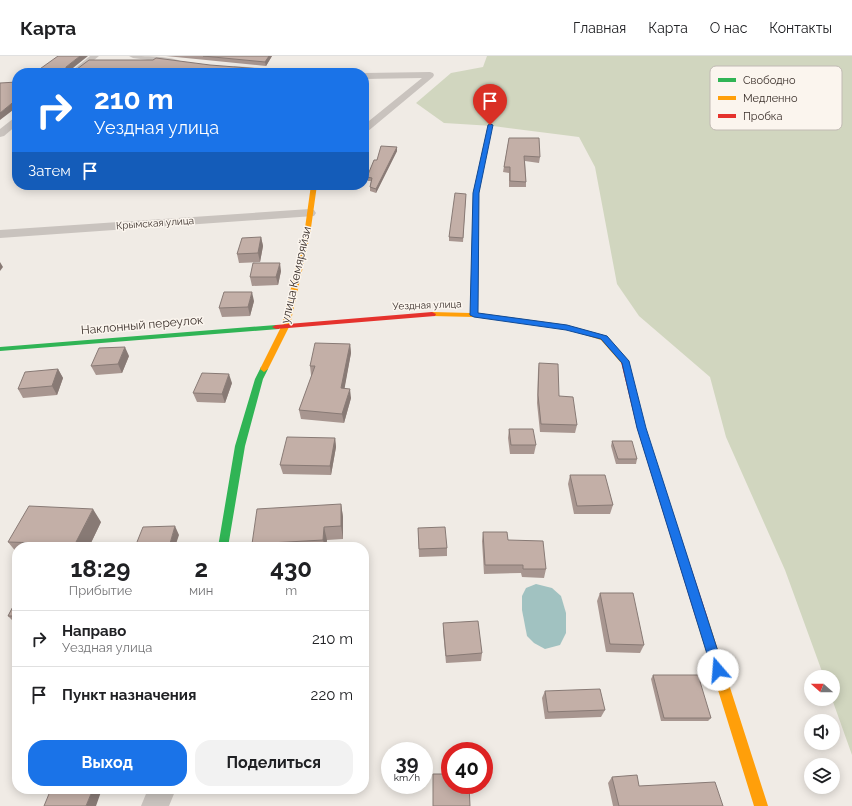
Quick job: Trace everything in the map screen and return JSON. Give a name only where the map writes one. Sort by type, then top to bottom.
[{"type":"street","points":[[79,68],[95,56]]},
{"type":"street","points":[[133,56],[184,63],[181,68]]},
{"type":"street","points":[[262,68],[267,61]]},
{"type":"street","points":[[229,67],[239,68]]},
{"type":"street","points":[[369,76],[430,75],[369,126]]},
{"type":"street","points":[[0,134],[12,124]]},
{"type":"street","name":"Уездная улица","points":[[286,325],[430,314],[474,315],[476,193],[490,125]]},
{"type":"street","name":"улица Кемяряйзи","points":[[224,542],[240,446],[259,379],[286,325],[307,234],[313,190]]},
{"type":"street","name":"Крымская улица","points":[[0,234],[310,213]]},
{"type":"street","points":[[474,315],[567,327],[604,338],[626,363],[644,435],[761,806]]},
{"type":"street","name":"Наклонный переулок","points":[[0,349],[286,325]]},
{"type":"street","points":[[155,806],[160,794]]},
{"type":"green space","points":[[487,56],[852,56],[852,755],[840,721],[840,714],[837,714],[834,706],[840,706],[840,670],[821,670],[785,570],[726,437],[710,377],[639,316],[617,284],[595,167],[579,137],[493,126],[444,123],[416,103],[451,73],[483,67]]},
{"type":"water","points":[[536,584],[552,588],[561,596],[566,613],[566,633],[560,645],[545,649],[534,643],[527,636],[522,610],[522,596],[526,588]]},
{"type":"building","points":[[58,56],[80,56],[66,68],[41,68]]},
{"type":"building","points":[[203,56],[269,56],[265,62]]},
{"type":"building","points":[[156,58],[248,68],[78,68],[89,60],[153,60]]},
{"type":"building","points":[[12,82],[12,103],[0,113],[0,83]]},
{"type":"building","points":[[509,138],[539,138],[540,157],[524,156],[526,182],[510,181],[510,167],[504,167]]},
{"type":"building","points":[[381,146],[397,147],[376,189],[370,187],[372,178],[369,177],[369,172],[374,160],[377,160]]},
{"type":"building","points":[[455,193],[466,194],[463,238],[449,237]]},
{"type":"building","points":[[261,237],[258,253],[237,254],[242,238]]},
{"type":"building","points":[[253,263],[280,263],[276,277],[250,277]]},
{"type":"building","points":[[224,292],[252,292],[248,307],[219,308]]},
{"type":"building","points":[[315,343],[350,344],[341,388],[350,389],[342,414],[299,410],[315,366],[310,366]]},
{"type":"building","points":[[125,347],[118,364],[91,366],[99,348]]},
{"type":"building","points":[[539,363],[558,364],[559,396],[573,397],[577,425],[541,424],[538,395]]},
{"type":"building","points":[[58,369],[52,386],[18,389],[25,372]]},
{"type":"building","points":[[202,373],[229,374],[222,394],[193,393]]},
{"type":"building","points":[[509,429],[533,429],[536,445],[511,445]]},
{"type":"building","points":[[287,437],[335,438],[330,466],[280,465]]},
{"type":"building","points":[[612,441],[632,441],[637,459],[618,459]]},
{"type":"building","points":[[570,475],[605,475],[613,505],[577,506]]},
{"type":"building","points":[[341,504],[341,526],[324,527],[323,540],[252,542],[257,509]]},
{"type":"building","points":[[29,506],[93,509],[76,542],[8,542]]},
{"type":"building","points":[[175,526],[170,542],[137,542],[143,527]]},
{"type":"building","points":[[445,527],[447,548],[419,549],[418,528]]},
{"type":"building","points":[[483,532],[507,532],[508,540],[543,541],[546,569],[523,569],[523,565],[485,565]]},
{"type":"building","points":[[600,593],[633,593],[644,645],[610,644]]},
{"type":"building","points":[[12,608],[12,616],[8,616]]},
{"type":"building","points":[[478,621],[482,653],[446,656],[443,623]]},
{"type":"building","points":[[653,675],[698,675],[711,718],[664,718]]},
{"type":"building","points":[[600,689],[605,710],[548,712],[545,691]]},
{"type":"building","points":[[433,774],[441,774],[441,794],[469,794],[470,806],[433,806]]},
{"type":"building","points":[[637,775],[639,786],[715,782],[723,806],[619,806],[612,777]]},
{"type":"building","points":[[49,794],[91,794],[86,806],[44,806]]},
{"type":"traffic: fast","points":[[0,349],[276,327]]},
{"type":"traffic: fast","points":[[224,542],[240,446],[259,379],[264,369]]},
{"type":"traffic: slow","points":[[432,314],[474,315],[476,193],[490,125]]},
{"type":"traffic: slow","points":[[264,369],[286,325],[307,235],[313,190]]},
{"type":"traffic: slow","points":[[474,315],[567,327],[604,338],[625,362]]},
{"type":"traffic: slow","points":[[702,619],[761,806]]},
{"type":"traffic: jam","points":[[276,327],[432,314]]},
{"type":"traffic: jam","points":[[625,362],[641,428],[702,619]]},
{"type":"route","points":[[490,125],[476,193],[474,315],[567,327],[604,338],[626,363],[641,428],[718,670]]}]
